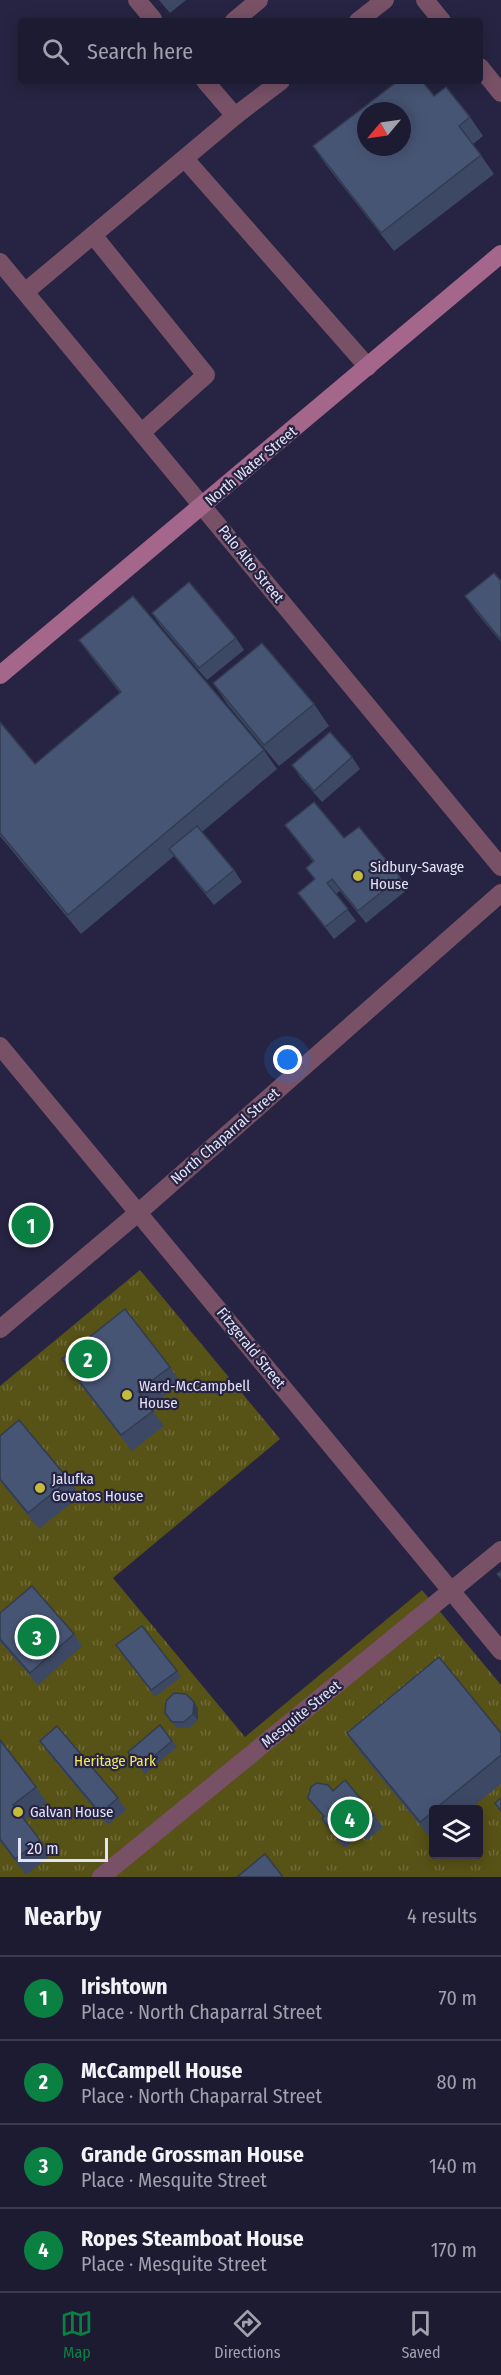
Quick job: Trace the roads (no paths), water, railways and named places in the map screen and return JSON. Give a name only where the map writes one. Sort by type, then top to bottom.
[{"type":"street","points":[[137,0],[152,18]]},
{"type":"street","points":[[238,18],[259,0]]},
{"type":"street","points":[[362,18],[385,0]]},
{"type":"street","points":[[425,0],[440,18]]},
{"type":"street","points":[[483,72],[501,93]]},
{"type":"street","points":[[208,84],[235,116]]},
{"type":"street","points":[[25,292],[235,116],[277,84]]},
{"type":"street","points":[[185,159],[368,367]]},
{"type":"street","points":[[93,235],[206,375],[142,432]]},
{"type":"street","name":"North Water Street","points":[[0,675],[501,254]]},
{"type":"street","name":"Palo Alto Street","points":[[0,262],[501,867]]},
{"type":"street","name":"North Chaparral Street","points":[[0,1329],[139,1212],[501,893]]},
{"type":"street","name":"Fitzgerald Street","points":[[0,1046],[501,1651]]},
{"type":"street","name":"Mesquite Street","points":[[101,1877],[501,1550]]},
{"type":"place","name":"Sidbury-Savage House","points":[[358,876]]},
{"type":"place","name":"Irishtown","points":[[31,1225]]},
{"type":"place","name":"McCampell House","points":[[88,1359]]},
{"type":"place","name":"Ward-McCampbell House","points":[[127,1395]]},
{"type":"place","name":"Jalufka Govatos House","points":[[40,1488]]},
{"type":"place","name":"Grande Grossman House","points":[[37,1637]]},
{"type":"place","name":"Galvan House","points":[[18,1812]]},
{"type":"place","name":"Ropes Steamboat House","points":[[350,1819]]},
{"type":"park label","name":"Heritage Park","points":[[115,1761]]}]
